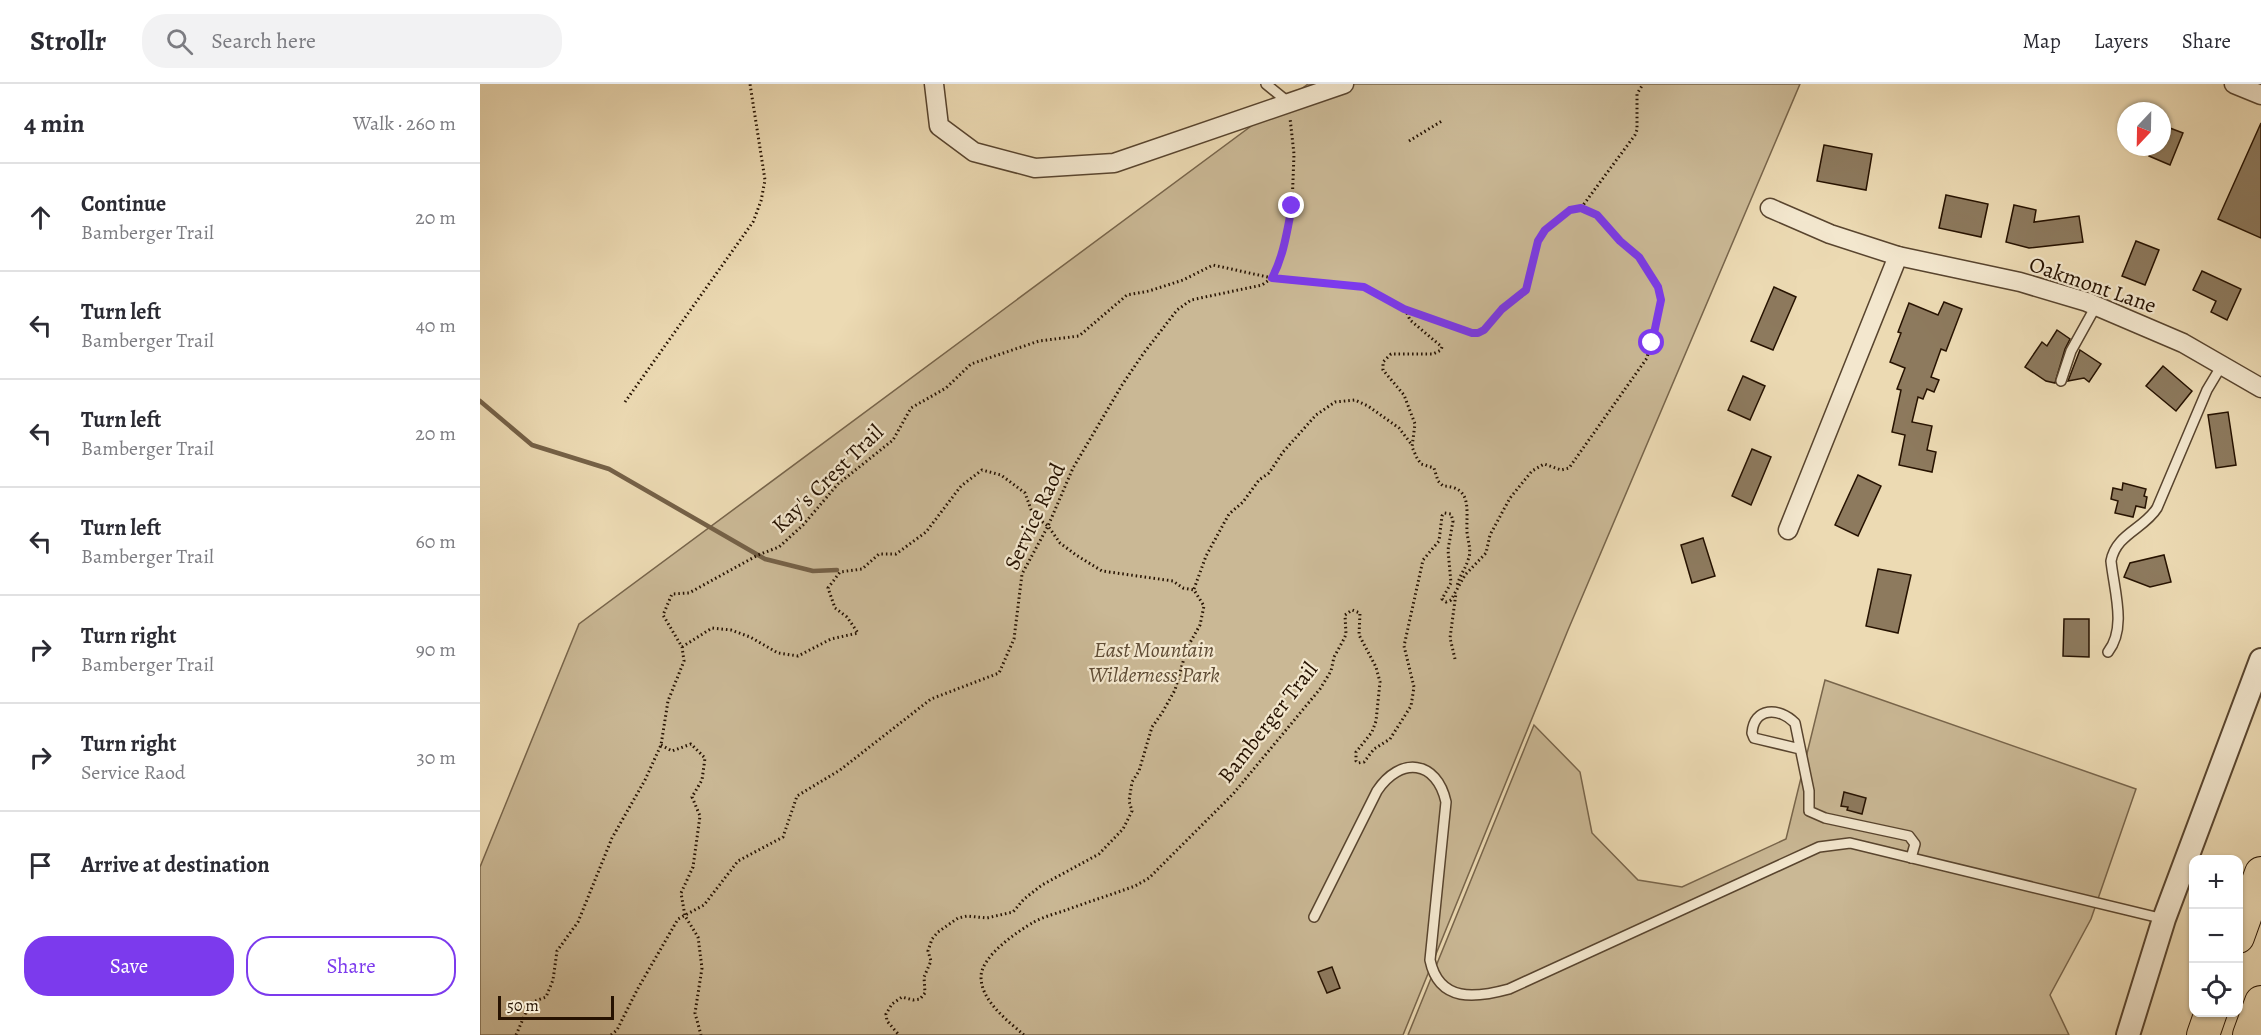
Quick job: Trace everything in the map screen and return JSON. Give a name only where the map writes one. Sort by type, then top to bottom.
[{"type":"highway","points":[[2243,923],[2261,873]]},
{"type":"highway","points":[[2249,1035],[2261,1002]]},
{"type":"highway","points":[[2203,1035],[2209,1017]]},
{"type":"street","points":[[934,84],[939,126],[974,152],[1035,168],[1114,163],[1344,84]]},
{"type":"street","points":[[2234,84],[2261,95]]},
{"type":"street","name":"Oakmont Lane","points":[[1770,208],[1830,234],[1898,256],[2020,282],[2096,306],[2183,343],[2261,388]]},
{"type":"street","points":[[1788,530],[1898,256]]},
{"type":"street","points":[[2127,1035],[2164,919],[2261,660]]},
{"type":"lane","points":[[1266,84],[1288,102]]},
{"type":"lane","points":[[2061,381],[2071,351],[2096,306]]},
{"type":"lane","points":[[2108,652],[2116,642],[2119,626],[2110,561],[2115,547],[2123,537],[2151,517],[2157,508],[2206,390],[2222,365]]},
{"type":"lane","points":[[1800,749],[1754,738],[1752,733],[1755,719],[1760,714],[1769,712],[1789,716],[1795,723],[1809,791],[1809,811],[1825,818],[1909,836],[1915,844],[1911,858]]},
{"type":"lane","points":[[1314,917],[1377,791],[1386,777],[1408,767],[1419,768],[1438,780],[1446,802],[1430,960],[1435,976],[1448,988],[1463,995],[1480,996],[1509,989],[1819,847],[1850,843],[2164,919]]},
{"type":"path","points":[[625,402],[753,222],[761,201],[765,180],[750,84]]},
{"type":"path","points":[[1581,208],[1635,135],[1637,94],[1643,84]]},
{"type":"path","points":[[1288,102],[1294,154],[1292,206],[1280,263],[1272,278],[1364,287],[1404,309],[1472,333],[1484,330],[1502,309],[1526,290],[1530,268],[1534,262],[1541,235],[1562,215],[1570,210],[1581,208],[1597,215],[1620,241],[1639,257],[1658,287],[1661,300],[1647,358],[1569,468],[1561,470],[1544,464],[1532,471],[1506,503],[1490,535],[1486,553],[1465,575],[1457,589]]},
{"type":"path","points":[[1409,141],[1442,121]]},
{"type":"path","name":"Kay's Crest Trail","points":[[682,647],[663,615],[672,594],[689,593],[758,555],[779,548],[803,525],[838,484],[893,440],[911,408],[946,388],[971,364],[1040,341],[1079,336],[1126,295],[1149,291],[1183,280],[1213,265],[1272,278]]},
{"type":"path","name":"Service Raod","points":[[611,1035],[617,1030],[678,919],[704,905],[738,861],[783,837],[797,796],[840,770],[931,699],[999,673],[1014,639],[1022,574],[1048,526],[1073,468],[1122,385],[1177,310],[1191,300],[1262,285],[1272,278]]},
{"type":"path","points":[[1404,309],[1410,320],[1442,347],[1439,353],[1433,354],[1391,354],[1383,362],[1383,370],[1404,394],[1415,424],[1412,447]]},
{"type":"path","points":[[1194,590],[1206,556],[1229,514],[1243,502],[1259,480],[1269,473],[1283,452],[1316,415],[1335,402],[1355,400],[1368,406],[1398,428],[1408,438],[1421,464],[1434,468],[1438,481],[1443,486],[1452,487],[1465,497],[1468,508],[1469,559],[1458,579],[1450,638],[1455,659]]},
{"type":"path","points":[[516,1035],[530,1003],[546,997],[553,980],[557,951],[578,922],[612,838],[645,780],[661,745],[668,701],[684,661],[682,647],[712,628],[731,630],[750,637],[778,653],[798,656],[831,639],[858,633],[847,617],[835,608],[828,588],[840,572],[862,569],[879,554],[896,554],[926,532],[961,486],[982,470],[1001,475],[1024,494],[1033,515],[1048,526],[1060,543],[1102,571],[1173,581],[1183,588],[1194,590],[1204,606],[1200,625],[1187,648],[1175,690],[1152,727],[1139,771],[1132,782],[1130,801],[1132,811],[1123,829],[1099,854],[1042,885],[1024,899],[1013,912],[987,918],[967,916],[958,918],[938,932],[932,939],[928,951],[931,961],[924,977],[925,993],[920,999],[912,1000],[902,997],[892,1004],[886,1014],[887,1021],[899,1035]]},
{"type":"path","name":"Bamberger Trail","points":[[1024,1035],[1001,1014],[988,998],[981,978],[983,968],[991,956],[1011,937],[1036,921],[1135,886],[1149,878],[1233,794],[1320,688],[1331,672],[1334,657],[1346,634],[1345,615],[1352,610],[1360,612],[1359,635],[1376,667],[1380,682],[1376,721],[1372,732],[1356,752],[1358,763],[1364,762],[1374,750],[1390,739],[1411,705],[1414,687],[1404,646],[1423,560],[1439,542],[1444,513],[1451,514],[1452,517],[1448,550],[1451,577],[1442,599],[1449,602],[1457,589]]},
{"type":"path","points":[[661,745],[672,752],[691,744],[705,758],[702,780],[692,797],[700,816],[693,867],[681,893],[685,916],[698,937],[702,968],[695,1013],[701,1035]]},
{"type":"green space","name":"East Mountain Wilderness Park","points":[[1308,84],[1800,84],[1568,630],[1403,1035],[480,1035],[480,867],[579,624]]},
{"type":"green space","points":[[1825,680],[2136,789],[2091,919],[2050,995],[2069,1035],[1408,1035],[1534,725],[1580,772],[1592,833],[1638,880],[1682,887],[1786,839]]},
{"type":"building","points":[[2261,123],[2261,238],[2218,219]]},
{"type":"building","points":[[2171,128],[2183,133],[2170,165],[2149,156],[2171,156]]},
{"type":"building","points":[[1824,145],[1872,154],[1866,190],[1817,181]]},
{"type":"building","points":[[1946,195],[1988,204],[1981,237],[1939,228]]},
{"type":"building","points":[[2014,205],[2036,210],[2034,222],[2079,216],[2083,242],[2029,248],[2006,242]]},
{"type":"building","points":[[2136,241],[2159,250],[2145,285],[2122,276]]},
{"type":"building","points":[[2202,271],[2241,289],[2227,320],[2211,312],[2216,301],[2193,290]]},
{"type":"building","points":[[1774,287],[1796,297],[1773,350],[1751,341]]},
{"type":"building","points":[[1944,302],[1962,309],[1946,351],[1941,349],[1931,377],[1939,380],[1934,392],[1927,389],[1923,399],[1918,397],[1912,422],[1932,426],[1927,450],[1936,452],[1932,472],[1899,465],[1905,435],[1892,432],[1901,390],[1897,389],[1905,368],[1890,362],[1909,303],[1938,315]]},
{"type":"building","points":[[2057,330],[2070,339],[2055,383],[2046,381],[2025,367],[2042,342],[2047,346]]},
{"type":"building","points":[[2080,350],[2101,364],[2089,382],[2084,378],[2068,381]]},
{"type":"building","points":[[2163,366],[2192,391],[2176,411],[2146,386]]},
{"type":"building","points":[[1743,376],[1765,386],[1750,420],[1728,410]]},
{"type":"building","points":[[2228,412],[2236,465],[2216,468],[2208,415]]},
{"type":"building","points":[[1752,449],[1771,457],[1751,505],[1732,496]]},
{"type":"building","points":[[1858,475],[1881,486],[1858,536],[1835,525]]},
{"type":"building","points":[[2123,483],[2146,489],[2145,508],[2136,506],[2133,517],[2115,513],[2118,501],[2111,499],[2113,488],[2122,490]]},
{"type":"building","points":[[1703,538],[1715,576],[1692,583],[1681,545]]},
{"type":"building","points":[[2164,555],[2171,582],[2150,587],[2124,577],[2130,563]]},
{"type":"building","points":[[1878,569],[1911,575],[1898,633],[1866,626]]},
{"type":"building","points":[[2064,619],[2089,619],[2089,657],[2063,656]]},
{"type":"building","points":[[1844,792],[1866,798],[1862,814],[1841,806]]},
{"type":"building","points":[[1332,967],[1340,988],[1327,993],[1318,972]]},
{"type":"waterway","points":[[480,401],[532,445],[609,469],[765,559],[813,571],[837,570]]},
{"type":"route","points":[[1292,206],[1280,263],[1272,278],[1364,287],[1404,309],[1472,333],[1484,330],[1502,309],[1523,295],[1528,285],[1530,268],[1534,262],[1538,241],[1545,230],[1570,210],[1581,208],[1589,211],[1597,215],[1620,241],[1639,257],[1658,287],[1661,300],[1652,343]]}]
